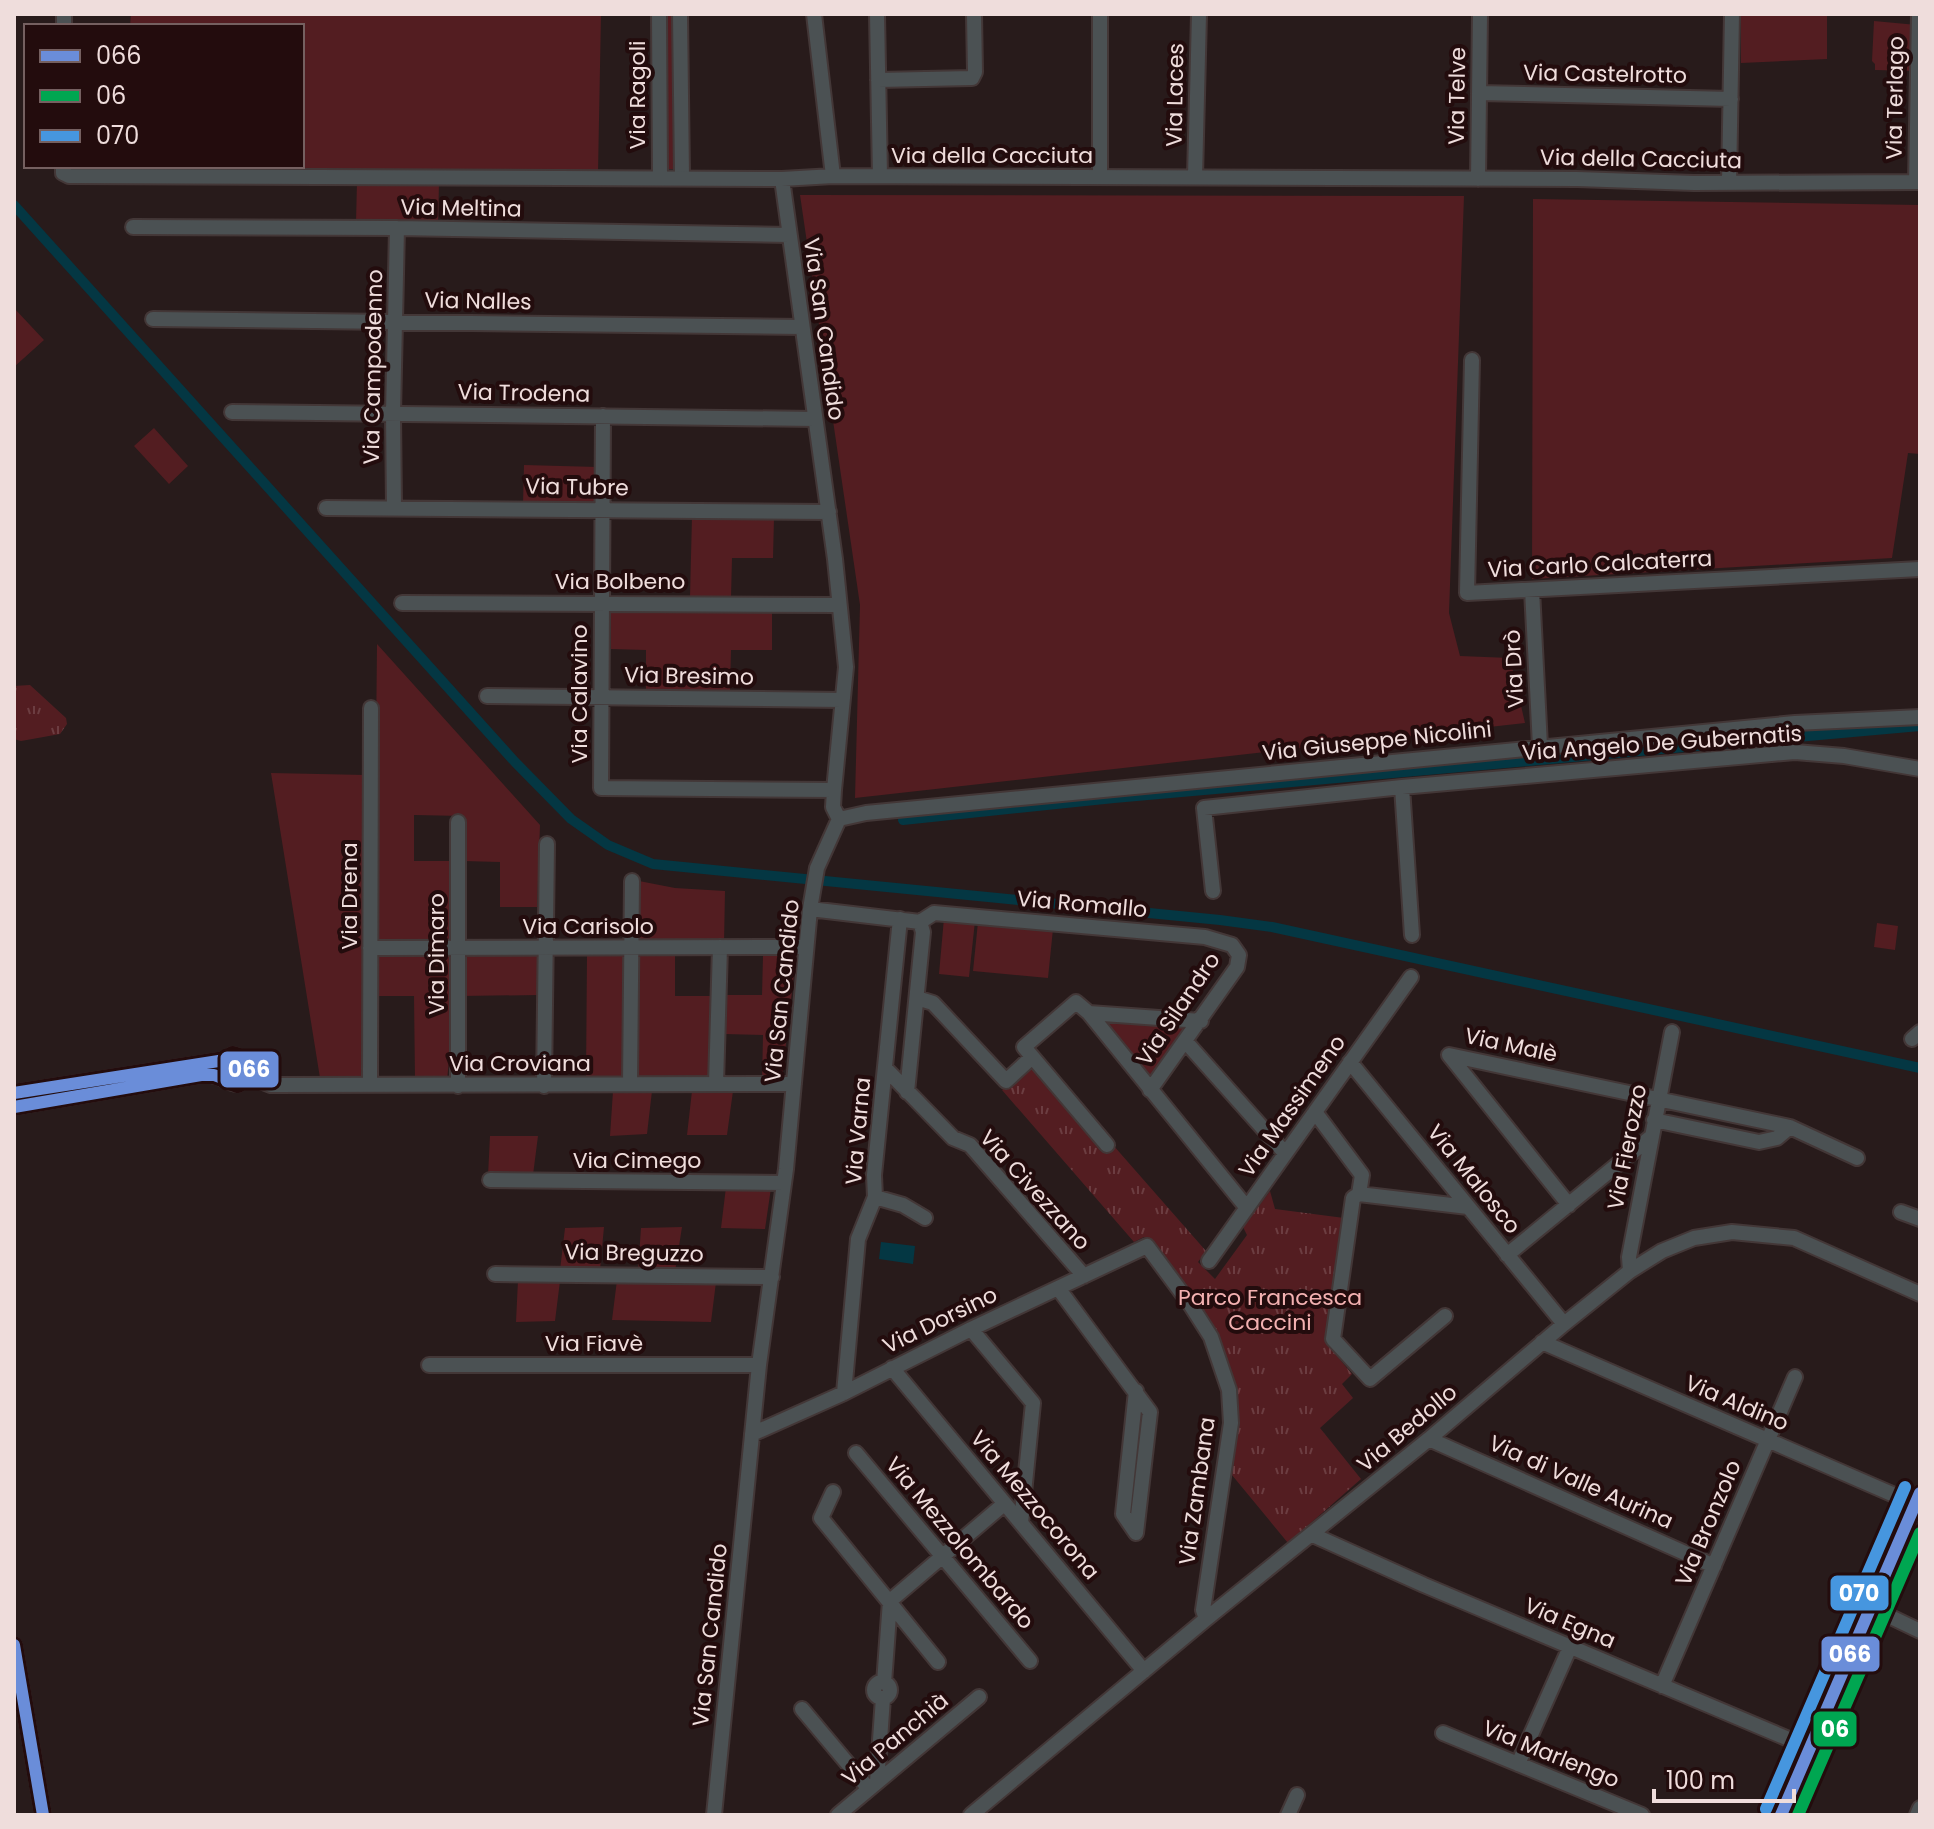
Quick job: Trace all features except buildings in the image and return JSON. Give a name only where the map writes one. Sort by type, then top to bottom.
[{"type":"street","name":"Via Ragoli","points":[[659,14],[660,177]]},
{"type":"street","points":[[680,14],[682,176]]},
{"type":"street","points":[[814,14],[833,176]]},
{"type":"street","points":[[877,14],[880,176]]},
{"type":"street","points":[[878,80],[972,78],[975,72],[974,14]]},
{"type":"street","points":[[1100,14],[1100,177]]},
{"type":"street","name":"Via Laces","points":[[1195,177],[1199,14]]},
{"type":"street","name":"Via Telve","points":[[1478,179],[1480,14]]},
{"type":"street","points":[[1729,183],[1732,14]]},
{"type":"street","name":"Via Terlago","points":[[1918,182],[1919,14]]},
{"type":"street","name":"Via Castelrotto","points":[[1479,93],[1731,99]]},
{"type":"street","name":"Via della Cacciuta","points":[[64,170],[782,179],[880,176],[1918,182]]},
{"type":"street","name":"Via San Candido","points":[[714,1815],[759,1365],[784,1183],[806,947],[817,868],[839,819],[833,807],[846,667],[829,512],[782,179]]},
{"type":"street","name":"Via Meltina","points":[[133,227],[789,235]]},
{"type":"street","name":"Via Campodenno","points":[[394,507],[397,228]]},
{"type":"street","name":"Via Nalles","points":[[153,319],[802,327]]},
{"type":"street","name":"Via Carlo Calcaterra","points":[[1472,360],[1467,593],[1920,569]]},
{"type":"street","name":"Via Trodena","points":[[232,412],[815,419]]},
{"type":"street","name":"Via Calavino","points":[[603,416],[601,788],[834,790]]},
{"type":"street","name":"Via Tubre","points":[[326,508],[829,512]]},
{"type":"street","name":"Via Drò","points":[[1532,590],[1540,746]]},
{"type":"street","name":"Via Bolbeno","points":[[402,603],[838,605]]},
{"type":"street","name":"Via Bresimo","points":[[487,696],[842,700]]},
{"type":"street","name":"Via Drena","points":[[370,1083],[371,708]]},
{"type":"street","name":"Via Giuseppe Nicolini","points":[[839,819],[866,813],[1540,746],[1795,723],[1920,717]]},
{"type":"street","name":"Via Angelo De Gubernatis","points":[[1213,891],[1204,808],[1795,752],[1844,756],[1920,769]]},
{"type":"street","points":[[1402,787],[1412,935]]},
{"type":"street","name":"Via Dimaro","points":[[458,822],[458,1086]]},
{"type":"street","points":[[544,1086],[547,844]]},
{"type":"street","points":[[630,1084],[632,881]]},
{"type":"street","name":"Via Romallo","points":[[812,902],[920,922],[934,913],[1205,937],[1225,941],[1237,952]]},
{"type":"street","name":"Via Varna","points":[[844,1393],[858,1239],[875,1197],[874,1175],[900,919]]},
{"type":"street","points":[[907,1092],[923,932],[920,922]]},
{"type":"street","points":[[716,1084],[720,947]]},
{"type":"street","name":"Via Carisolo","points":[[370,948],[806,947]]},
{"type":"street","name":"Via Silandro","points":[[1150,1090],[1237,967],[1237,952]]},
{"type":"street","name":"Via Massimeno","points":[[1209,1261],[1411,977]]},
{"type":"street","points":[[917,998],[933,1003],[1006,1081],[1031,1058]]},
{"type":"street","points":[[1107,1145],[1024,1047],[1076,1002],[1089,1013],[1247,1208]]},
{"type":"street","points":[[1089,1013],[1201,1021]]},
{"type":"street","name":"Via Fierozzo","points":[[1630,1271],[1629,1257],[1672,1032]]},
{"type":"street","points":[[1186,1042],[1285,1153]]},
{"type":"street","points":[[14,1107],[76,1090],[146,1078],[237,1055],[245,1059],[250,1067],[248,1076],[234,1084],[223,1076],[146,1078]]},
{"type":"street","name":"Via Malè","points":[[1569,1205],[1449,1055],[1659,1098]]},
{"type":"street","points":[[223,1076],[221,1068],[225,1060]]},
{"type":"street","name":"Via Malosco","points":[[1350,1062],[1564,1324]]},
{"type":"street","name":"Via Civezzano","points":[[885,1068],[953,1138],[970,1145],[1084,1276]]},
{"type":"street","name":"Via Croviana","points":[[248,1076],[271,1085],[794,1084]]},
{"type":"street","points":[[14,1093],[76,1090]]},
{"type":"street","points":[[1659,1098],[1790,1127],[1857,1158]]},
{"type":"street","points":[[1315,1112],[1362,1175],[1359,1194]]},
{"type":"street","points":[[1654,1120],[1759,1142],[1777,1138],[1790,1127]]},
{"type":"street","points":[[1507,1255],[1651,1137]]},
{"type":"street","name":"Via Cimego","points":[[490,1180],[784,1183]]},
{"type":"street","points":[[1445,1316],[1370,1379],[1333,1339],[1353,1198],[1359,1194],[1468,1207]]},
{"type":"street","points":[[875,1197],[903,1205],[925,1218]]},
{"type":"street","points":[[1901,1212],[1920,1219]]},
{"type":"street","name":"Via Bedollo","points":[[971,1815],[1429,1439],[1564,1324],[1630,1271],[1662,1251],[1694,1238],[1732,1232],[1794,1238],[1920,1294]]},
{"type":"street","name":"Via Dorsino","points":[[752,1434],[844,1393],[1147,1246]]},
{"type":"street","name":"Via Zambana","points":[[1147,1246],[1211,1337],[1229,1390],[1231,1423],[1203,1610],[1206,1619]]},
{"type":"street","name":"Via Breguzzo","points":[[495,1274],[772,1277]]},
{"type":"street","points":[[1058,1288],[1136,1391],[1150,1412],[1136,1533],[1123,1514],[1136,1391]]},
{"type":"street","points":[[971,1329],[1033,1403],[1021,1523]]},
{"type":"street","name":"Via Aldino","points":[[1542,1342],[1767,1440],[1918,1498]]},
{"type":"street","name":"Via Fiavè","points":[[429,1365],[759,1365]]},
{"type":"street","name":"Via Mezzocorona","points":[[892,1368],[1144,1671]]},
{"type":"street","name":"Via Bronzolo","points":[[1662,1686],[1795,1377]]},
{"type":"street","name":"Via di Valle Aurina","points":[[1429,1439],[1714,1566]]},
{"type":"street","name":"Via Mezzolombardo","points":[[856,1453],[1030,1661]]},
{"type":"street","points":[[833,1492],[821,1518],[938,1662]]},
{"type":"street","points":[[1781,1815],[1918,1498]]},
{"type":"street","points":[[873,1786],[883,1698],[890,1690],[884,1683],[890,1601],[1004,1504]]},
{"type":"street","name":"Via Egna","points":[[1313,1535],[1810,1748]]},
{"type":"street","points":[[1870,1607],[1920,1631]]},
{"type":"street","points":[[14,1645],[43,1815]]},
{"type":"street","points":[[1518,1764],[1570,1647]]},
{"type":"street","name":"Via Panchià","points":[[838,1815],[979,1697]]},
{"type":"street","points":[[802,1709],[873,1786]]},
{"type":"street","name":"Via Marlengo","points":[[1443,1733],[1642,1815]]},
{"type":"street","points":[[1288,1815],[1297,1795]]},
{"type":"street","points":[[1917,1815],[1920,1808]]},
{"type":"green space","points":[[131,14],[601,14],[598,173],[299,168],[304,168],[304,24],[130,24]]},
{"type":"green space","points":[[664,14],[674,14],[678,169],[665,169]]},
{"type":"green space","points":[[1741,14],[1827,14],[1827,59],[1741,63]]},
{"type":"green space","points":[[1874,21],[1917,25],[1916,71],[1875,70],[1872,61]]},
{"type":"green space","points":[[357,181],[439,183],[438,225],[356,223]]},
{"type":"green space","points":[[800,195],[1464,196],[1449,613],[1460,656],[1510,658],[1525,723],[855,798],[860,605]]},
{"type":"green space","points":[[1533,199],[1920,205],[1920,454],[1908,453],[1892,558],[1532,579]]},
{"type":"green space","points":[[14,308],[44,340],[14,367]]},
{"type":"green space","points":[[154,428],[188,466],[169,484],[134,446]]},
{"type":"green space","points":[[524,465],[598,467],[597,505],[523,504]]},
{"type":"green space","points":[[692,516],[774,518],[773,558],[732,558],[731,598],[690,597]]},
{"type":"green space","points":[[611,611],[772,612],[772,650],[731,650],[730,691],[646,690],[646,650],[611,649]]},
{"type":"green space","points":[[377,644],[540,825],[537,907],[500,907],[500,862],[463,861],[463,816],[414,815],[414,861],[452,861],[451,945],[374,945]]},
{"type":"green space","points":[[30,685],[66,718],[67,724],[60,734],[21,741],[14,739],[14,686]]},
{"type":"green space","points":[[271,773],[366,775],[364,1079],[320,1078]]},
{"type":"green space","points":[[639,881],[675,888],[725,891],[724,944],[638,942]]},
{"type":"green space","points":[[944,918],[975,921],[969,977],[939,974]]},
{"type":"green space","points":[[978,922],[1053,929],[1048,978],[973,971]]},
{"type":"green space","points":[[1877,923],[1898,926],[1895,950],[1874,947]]},
{"type":"green space","points":[[540,953],[539,995],[460,996],[461,954]]},
{"type":"green space","points":[[628,953],[626,1079],[586,1080],[587,954]]},
{"type":"green space","points":[[374,954],[451,954],[451,1041],[447,1080],[415,1080],[414,996],[374,996]]},
{"type":"green space","points":[[638,954],[675,954],[675,996],[715,996],[712,1080],[635,1080]]},
{"type":"green space","points":[[763,956],[796,956],[782,1079],[762,1080],[763,1035],[724,1034],[725,995],[762,995]]},
{"type":"green space","points":[[1098,1018],[1191,1027],[1150,1081]]},
{"type":"green space","name":"Parco Francesca Caccini","points":[[1028,1068],[1033,1068],[1113,1145],[1206,1251],[1198,1262],[1215,1279],[1247,1235],[1243,1227],[1270,1191],[1275,1209],[1344,1218],[1328,1345],[1352,1374],[1342,1384],[1353,1398],[1320,1428],[1361,1479],[1288,1543],[1227,1469],[1235,1424],[1195,1306],[1144,1237],[1134,1242],[1002,1090]]},
{"type":"green space","points":[[613,1091],[652,1091],[647,1134],[610,1136]]},
{"type":"green space","points":[[692,1091],[733,1091],[727,1135],[687,1135]]},
{"type":"green space","points":[[490,1136],[538,1136],[533,1175],[488,1176]]},
{"type":"green space","points":[[726,1187],[771,1188],[765,1229],[721,1228]]},
{"type":"green space","points":[[604,1227],[600,1270],[560,1270],[565,1228]]},
{"type":"green space","points":[[682,1227],[675,1272],[638,1271],[641,1228]]},
{"type":"green space","points":[[518,1280],[560,1281],[555,1321],[516,1322]]},
{"type":"green space","points":[[617,1280],[716,1282],[711,1322],[612,1320]]},
{"type":"water","points":[[881,1242],[915,1246],[913,1264],[879,1259]]},
{"type":"waterway","points":[[14,205],[515,762],[571,819],[608,845],[653,864],[1272,927],[1920,1068]]},
{"type":"waterway","points":[[903,820],[1114,798],[1920,726]]},
{"type":"transit line","name":"066","points":[[14,1093],[225,1060],[233,1055],[245,1059],[250,1067],[248,1076],[238,1084],[214,1075],[201,1075],[14,1107]]},
{"type":"transit line","name":"070","points":[[1766,1809],[1905,1487]]},
{"type":"transit line","name":"066","points":[[1781,1815],[1920,1493]]},
{"type":"transit line","name":"06","points":[[1798,1815],[1920,1533]]},
{"type":"transit line","name":"066","points":[[14,1645],[43,1815]]}]
